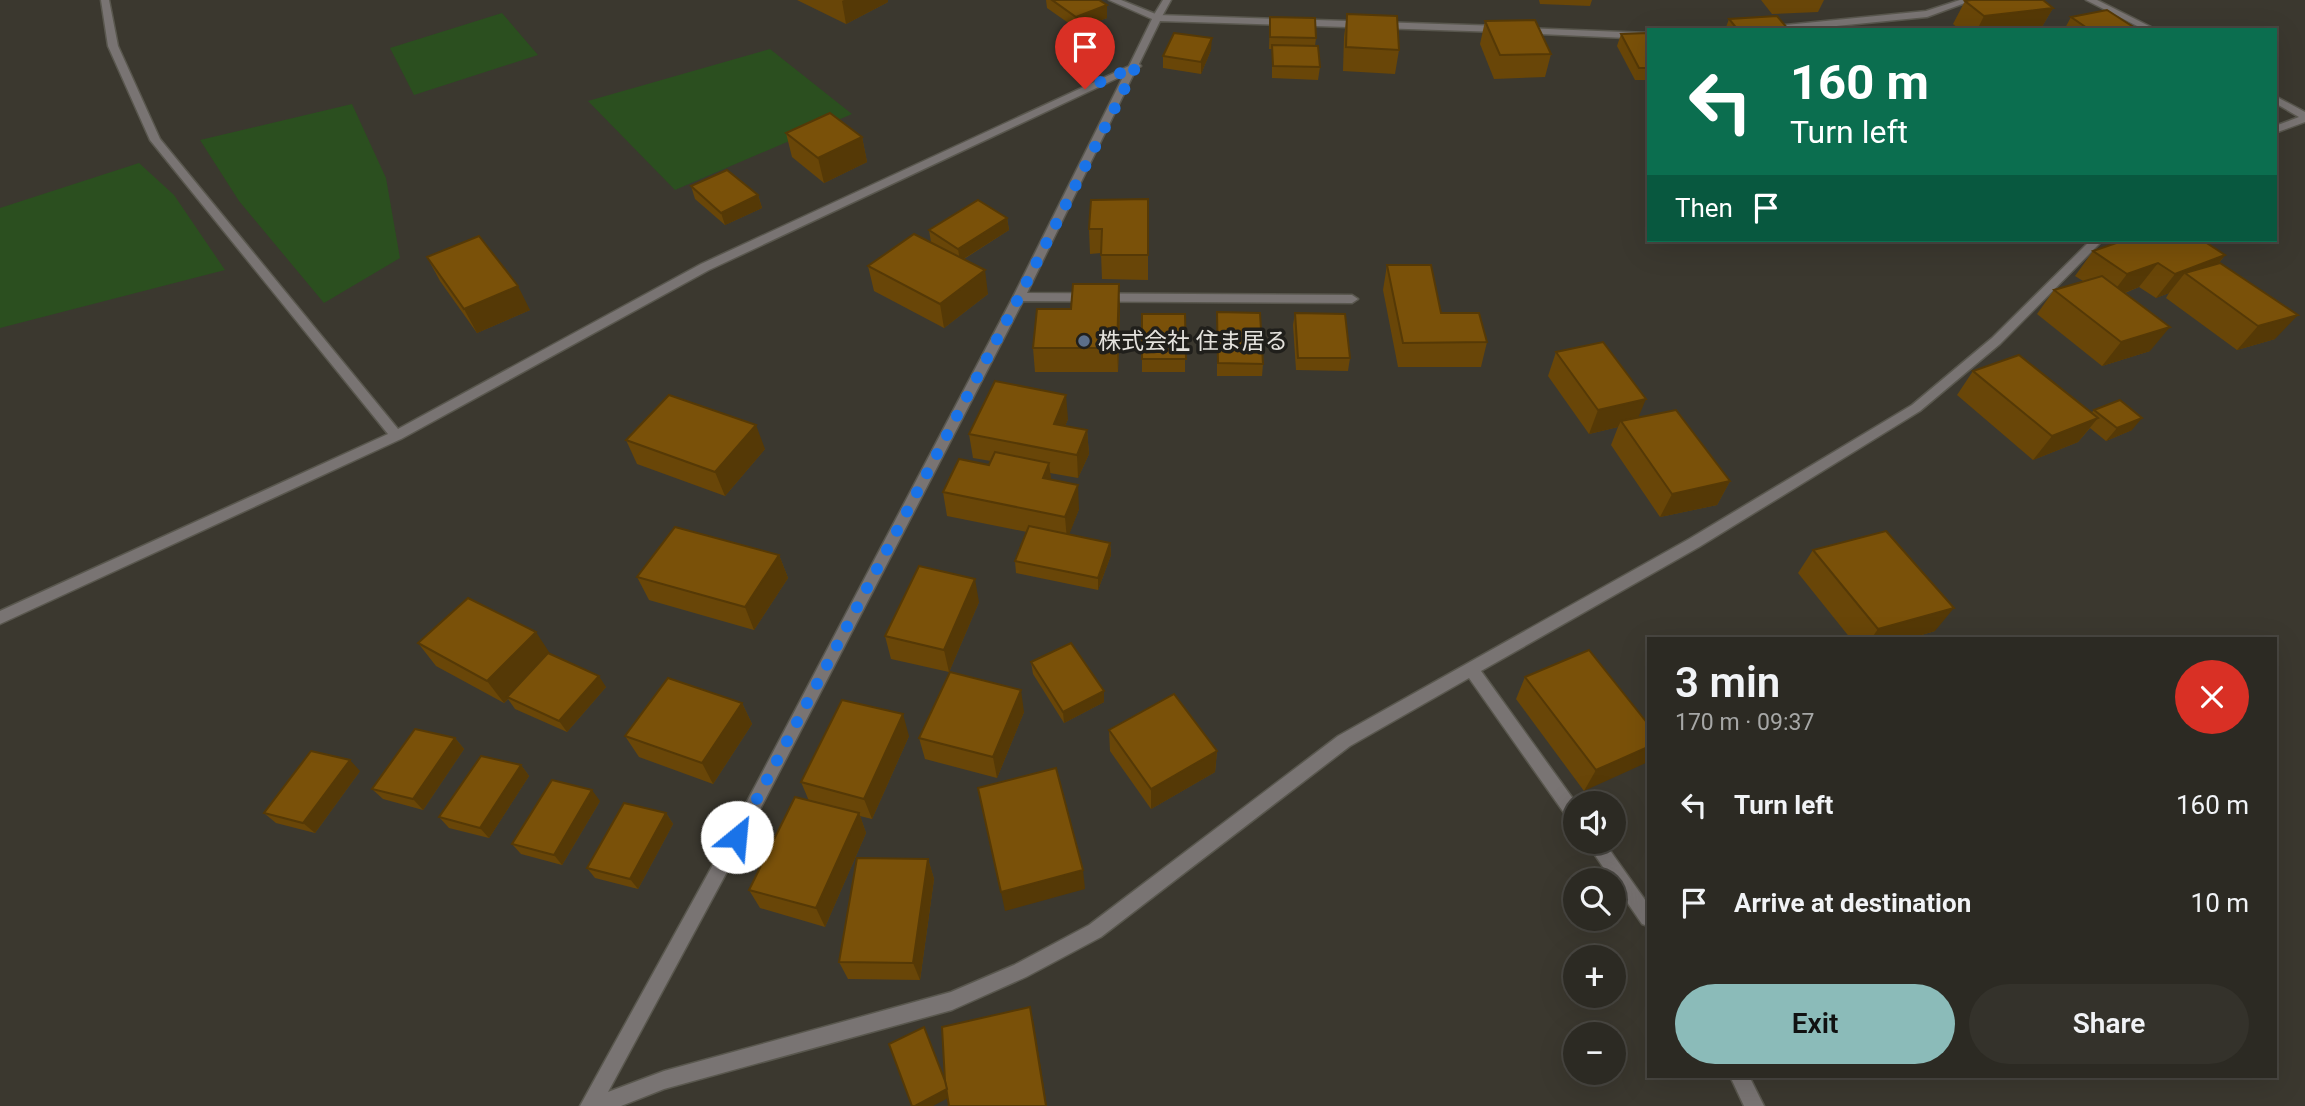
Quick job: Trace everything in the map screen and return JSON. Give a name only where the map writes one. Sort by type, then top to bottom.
[{"type":"street","points":[[105,0],[113,46],[155,140],[396,436]]},
{"type":"street","points":[[1113,0],[1157,18],[1417,25],[1647,36]]},
{"type":"street","points":[[590,1106],[737,837],[1019,297],[1167,0]]},
{"type":"street","points":[[1785,28],[1927,14],[1969,0]]},
{"type":"street","points":[[2090,0],[2149,28]]},
{"type":"street","points":[[0,618],[396,436],[705,267],[1136,66]]},
{"type":"street","points":[[2277,100],[2305,117]]},
{"type":"street","points":[[2277,129],[2305,117]]},
{"type":"street","points":[[596,1106],[664,1080],[952,1001],[1020,971],[1095,931],[1344,741],[1694,543],[1916,408],[1996,341],[2095,242]]},
{"type":"street","points":[[1019,297],[1352,299]]},
{"type":"street","points":[[1470,668],[1563,798]]},
{"type":"street","points":[[1603,854],[1647,917]]},
{"type":"street","points":[[1740,1078],[1754,1106]]},
{"type":"green space","points":[[502,13],[538,55],[414,95],[390,48]]},
{"type":"green space","points":[[770,49],[852,114],[675,190],[588,101]]},
{"type":"green space","points":[[352,104],[386,178],[400,258],[324,303],[239,201],[200,140]]},
{"type":"green space","points":[[139,163],[174,195],[225,270],[0,328],[0,208]]},
{"type":"building","points":[[1052,0],[1099,0],[1107,5],[1076,17]]},
{"type":"building","points":[[2043,0],[2053,8],[1984,16],[1965,1]]},
{"type":"building","points":[[2107,10],[2135,28],[2087,28],[2071,17]]},
{"type":"building","points":[[1347,14],[1397,16],[1399,50],[1346,47]]},
{"type":"building","points":[[1777,16],[1787,28],[1736,28],[1729,19]]},
{"type":"building","points":[[1270,17],[1315,18],[1316,38],[1270,37]]},
{"type":"building","points":[[1535,20],[1551,54],[1500,55],[1485,21]]},
{"type":"building","points":[[1174,33],[1212,38],[1201,62],[1163,56]]},
{"type":"building","points":[[1647,33],[1647,68],[1639,68],[1621,34]]},
{"type":"building","points":[[1272,45],[1318,46],[1320,67],[1273,66]]},
{"type":"building","points":[[830,113],[862,137],[818,158],[786,133]]},
{"type":"building","points":[[727,170],[758,195],[721,213],[691,186]]},
{"type":"building","points":[[1148,199],[1148,255],[1101,255],[1102,229],[1089,229],[1091,200]]},
{"type":"building","points":[[978,200],[1007,218],[958,249],[929,230]]},
{"type":"building","points":[[914,234],[985,270],[940,304],[868,266]]},
{"type":"building","points":[[479,236],[518,286],[464,309],[427,257]]},
{"type":"building","points":[[2119,242],[2205,242],[2225,255],[2175,274],[2158,263],[2127,274],[2093,251]]},
{"type":"building","points":[[2220,263],[2298,315],[2258,326],[2185,273]]},
{"type":"building","points":[[1387,265],[1431,265],[1441,313],[1479,313],[1487,342],[1403,343]]},
{"type":"building","points":[[2102,276],[2170,327],[2121,342],[2054,290]]},
{"type":"building","points":[[1073,284],[1119,284],[1117,348],[1033,348],[1037,309],[1071,309]]},
{"type":"building","points":[[1217,312],[1260,313],[1263,364],[1218,363]]},
{"type":"building","points":[[1295,313],[1345,314],[1350,358],[1298,358]]},
{"type":"building","points":[[1142,314],[1185,314],[1186,359],[1142,359]]},
{"type":"building","points":[[1603,342],[1646,399],[1598,410],[1556,352]]},
{"type":"building","points":[[2019,355],[2098,418],[2052,436],[1973,371]]},
{"type":"building","points":[[995,381],[1066,395],[1054,424],[1087,430],[1077,455],[969,434]]},
{"type":"building","points":[[669,395],[756,425],[715,472],[626,440]]},
{"type":"building","points":[[2120,400],[2142,418],[2117,428],[2094,410]]},
{"type":"building","points":[[1676,410],[1730,481],[1672,494],[1621,421]]},
{"type":"building","points":[[995,452],[1049,463],[1043,478],[1078,485],[1065,517],[943,492],[959,459],[989,465]]},
{"type":"building","points":[[1029,526],[1110,543],[1098,578],[1015,561]]},
{"type":"building","points":[[675,527],[779,555],[745,607],[637,577]]},
{"type":"building","points":[[1886,531],[1954,608],[1878,629],[1813,550]]},
{"type":"building","points":[[919,566],[975,579],[944,650],[885,636]]},
{"type":"building","points":[[468,598],[536,632],[487,681],[418,643]]},
{"type":"building","points":[[1071,643],[1104,691],[1063,712],[1031,662]]},
{"type":"building","points":[[1589,650],[1647,723],[1647,747],[1596,770],[1525,677]]},
{"type":"building","points":[[548,653],[599,676],[559,721],[507,697]]},
{"type":"building","points":[[950,672],[1021,690],[993,757],[919,738]]},
{"type":"building","points":[[668,678],[742,703],[702,763],[625,736]]},
{"type":"building","points":[[1174,694],[1217,751],[1151,789],[1109,730]]},
{"type":"building","points":[[842,700],[903,714],[864,799],[801,782]]},
{"type":"building","points":[[415,729],[455,738],[413,799],[372,789]]},
{"type":"building","points":[[311,751],[350,760],[303,823],[264,813]]},
{"type":"building","points":[[481,756],[521,765],[480,828],[439,817]]},
{"type":"building","points":[[1056,768],[1083,870],[1001,892],[978,788]]},
{"type":"building","points":[[552,780],[592,790],[554,855],[512,844]]},
{"type":"building","points":[[795,797],[859,813],[816,908],[749,890]]},
{"type":"building","points":[[624,803],[666,813],[630,879],[587,868]]},
{"type":"building","points":[[857,858],[928,859],[913,963],[839,962]]},
{"type":"building","points":[[1030,1007],[1046,1106],[949,1106],[942,1027]]},
{"type":"building","points":[[924,1027],[947,1089],[912,1106],[889,1044]]},
{"type":"place","name":"株式会社 住ま居る","points":[[1084,341]]},
{"type":"route","points":[[737,837],[1019,297],[1136,66],[1085,89]]}]
